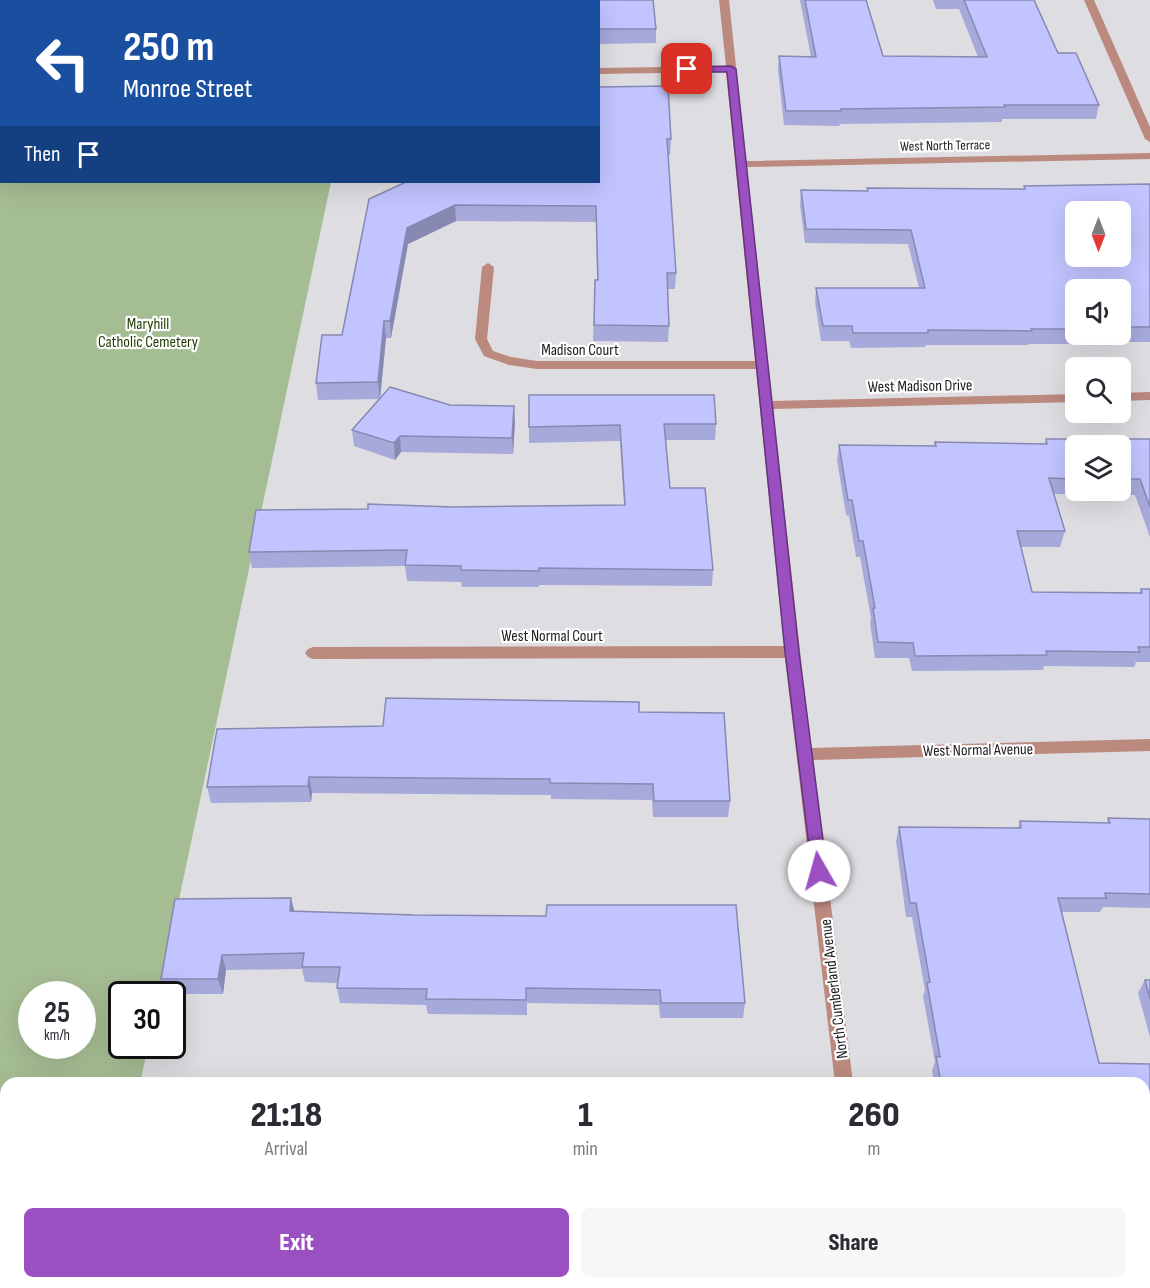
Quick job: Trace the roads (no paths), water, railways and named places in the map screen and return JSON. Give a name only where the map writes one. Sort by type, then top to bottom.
[{"type":"street","name":"North Cumberland Avenue","points":[[724,0],[792,652],[843,1077]]},
{"type":"street","points":[[1089,0],[1150,139]]},
{"type":"street","points":[[600,70],[731,69]]},
{"type":"street","name":"West North Terrace","points":[[740,164],[1150,156]]},
{"type":"street","name":"Madison Court","points":[[488,267],[481,339],[488,353],[509,362],[537,365],[761,365]]},
{"type":"street","points":[[1131,397],[1150,396]]},
{"type":"street","name":"West Madison Drive","points":[[766,405],[1065,398]]},
{"type":"street","name":"West Normal Court","points":[[313,653],[792,652]]},
{"type":"street","name":"West Normal Avenue","points":[[806,754],[1150,745]]},
{"type":"park label","name":"Maryhill Catholic Cemetery","points":[[148,332]]}]
